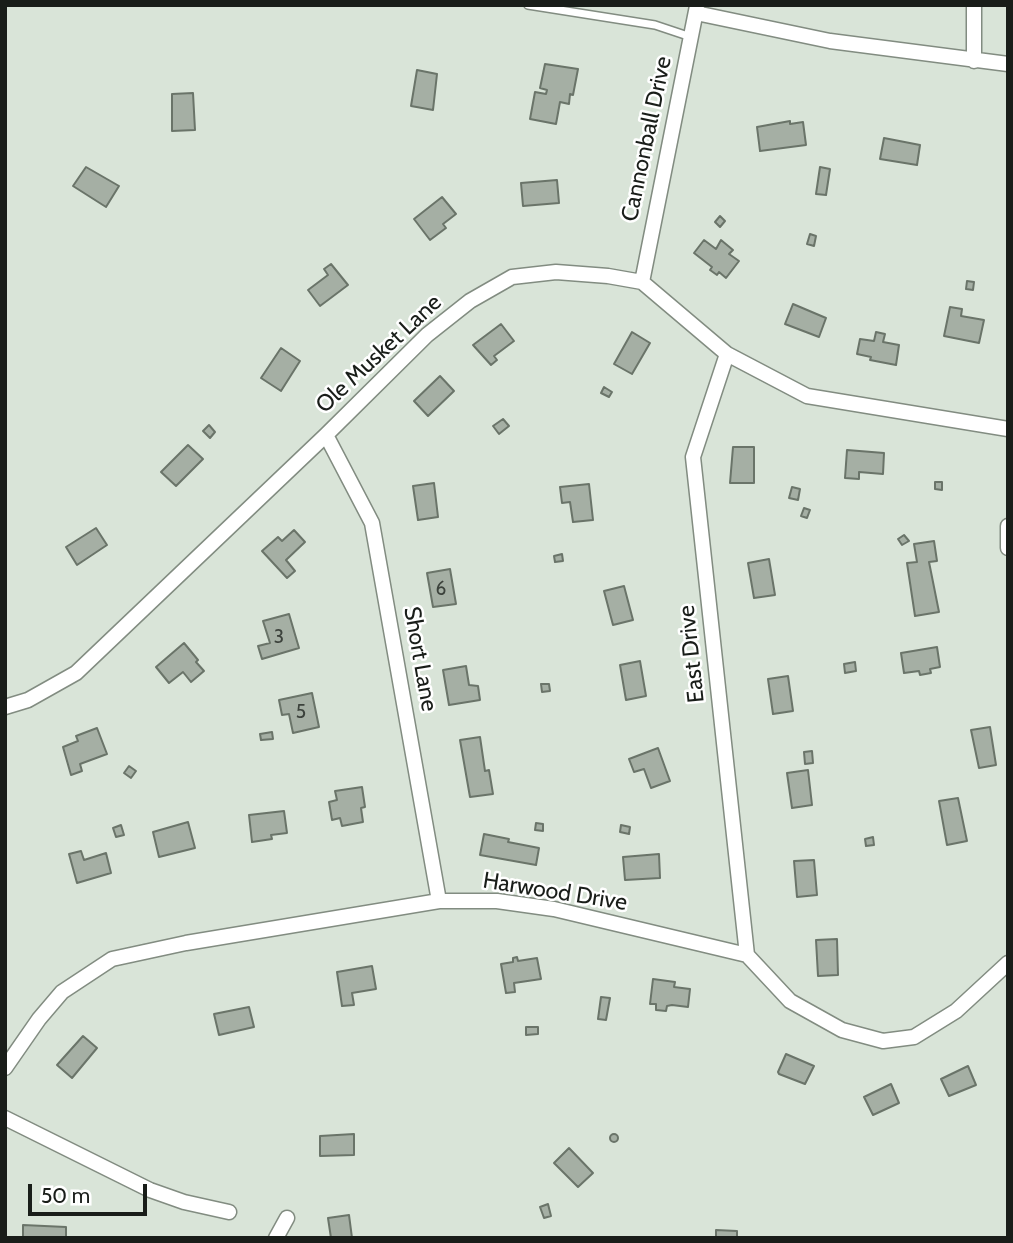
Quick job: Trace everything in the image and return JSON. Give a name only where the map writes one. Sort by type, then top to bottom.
[{"type":"street","points":[[974,5],[974,61]]},
{"type":"street","name":"Cannonball Drive","points":[[642,282],[665,156],[697,9]]},
{"type":"street","points":[[697,9],[830,41],[1008,64]]},
{"type":"street","name":"Ole Musket Lane","points":[[5,707],[28,700],[76,673],[327,435],[427,335],[470,301],[512,277],[556,272],[642,282]]},
{"type":"street","points":[[642,282],[727,354],[807,396],[1008,429]]},
{"type":"street","name":"East Drive","points":[[727,354],[694,457],[747,955]]},
{"type":"street","name":"Short Lane","points":[[327,435],[372,523],[439,901]]},
{"type":"street","points":[[1008,526],[1008,548]]},
{"type":"street","name":"Harwood Drive","points":[[5,1068],[39,1019],[62,992],[112,959],[186,943],[439,901],[497,901],[554,909],[747,955]]},
{"type":"street","points":[[747,955],[790,1000],[842,1030],[883,1041],[914,1037],[957,1011],[1008,963]]},
{"type":"street","points":[[5,1118],[150,1190],[184,1202],[229,1212]]},
{"type":"street","points":[[276,1238],[287,1217]]},
{"type":"lane","points":[[528,5],[655,25],[691,37]]},
{"type":"building","points":[[545,64],[578,69],[573,95],[570,94],[569,104],[560,102],[556,124],[530,119],[535,92],[546,94],[547,90],[540,88]]},
{"type":"building","points":[[417,70],[437,74],[433,110],[411,106]]},
{"type":"building","points":[[193,93],[195,130],[172,131],[172,94]]},
{"type":"building","points":[[790,121],[790,124],[803,122],[806,145],[760,151],[757,127]]},
{"type":"building","points":[[884,138],[920,145],[917,165],[880,159]]},
{"type":"building","points":[[86,167],[119,186],[106,207],[73,186]]},
{"type":"building","points":[[820,167],[830,169],[826,195],[816,194]]},
{"type":"building","points":[[557,180],[559,203],[523,206],[521,183]]},
{"type":"building","points":[[442,197],[456,214],[443,224],[446,228],[430,240],[414,219]]},
{"type":"building","points":[[720,216],[725,221],[720,227],[715,222]]},
{"type":"building","points":[[810,234],[816,236],[814,246],[807,244]]},
{"type":"building","points":[[704,240],[716,249],[721,240],[733,250],[729,254],[739,261],[726,278],[719,272],[717,275],[710,270],[712,267],[694,253]]},
{"type":"building","points":[[331,264],[348,285],[320,306],[308,290],[328,275],[324,269]]},
{"type":"building","points":[[967,281],[974,282],[973,290],[966,289]]},
{"type":"building","points":[[793,304],[826,318],[819,337],[785,324]]},
{"type":"building","points":[[950,307],[962,309],[961,316],[984,320],[979,343],[944,336]]},
{"type":"building","points":[[501,324],[514,341],[494,356],[497,360],[491,365],[473,345]]},
{"type":"building","points":[[632,332],[650,343],[632,374],[614,364]]},
{"type":"building","points":[[876,332],[885,334],[883,342],[899,345],[896,365],[870,360],[871,357],[857,354],[860,339],[874,341]]},
{"type":"building","points":[[281,348],[300,361],[281,391],[261,378]]},
{"type":"building","points":[[440,376],[454,391],[428,416],[414,401]]},
{"type":"building","points":[[604,387],[612,392],[609,397],[601,393]]},
{"type":"building","points":[[503,419],[509,426],[499,434],[493,426]]},
{"type":"building","points":[[209,425],[215,432],[210,438],[203,431]]},
{"type":"building","points":[[188,445],[203,459],[176,486],[161,472]]},
{"type":"building","points":[[733,447],[754,447],[754,483],[730,483]]},
{"type":"building","points":[[847,450],[884,453],[883,474],[859,472],[859,479],[845,478]]},
{"type":"building","points":[[935,482],[942,482],[942,490],[935,489]]},
{"type":"building","points":[[434,483],[438,517],[418,520],[413,486]]},
{"type":"building","points":[[589,484],[593,520],[573,522],[570,502],[562,503],[560,487]]},
{"type":"building","points":[[792,487],[800,489],[798,500],[789,498]]},
{"type":"building","points":[[804,508],[810,510],[807,518],[801,516]]},
{"type":"building","points":[[96,528],[107,545],[77,565],[66,547]]},
{"type":"building","points":[[294,530],[305,542],[286,560],[295,571],[287,578],[262,551],[278,537],[282,541]]},
{"type":"building","points":[[904,535],[909,541],[902,545],[898,539]]},
{"type":"building","points":[[934,541],[937,561],[929,562],[939,612],[915,616],[907,563],[917,562],[914,544]]},
{"type":"building","points":[[562,554],[563,561],[555,562],[554,556]]},
{"type":"building","points":[[769,559],[775,595],[754,598],[748,563]]},
{"type":"building","points":[[450,569],[456,604],[433,607],[427,573]]},
{"type":"building","points":[[624,586],[633,620],[613,625],[604,591]]},
{"type":"building","points":[[289,614],[299,648],[262,659],[258,646],[270,643],[263,621]]},
{"type":"building","points":[[184,643],[204,671],[191,682],[183,672],[169,683],[156,667]]},
{"type":"building","points":[[937,647],[940,667],[930,669],[931,673],[920,675],[919,671],[904,673],[901,653]]},
{"type":"building","points":[[640,661],[646,696],[626,700],[620,665]]},
{"type":"building","points":[[855,662],[856,671],[845,673],[844,664]]},
{"type":"building","points":[[466,666],[469,685],[478,686],[480,700],[449,705],[443,670]]},
{"type":"building","points":[[788,676],[793,711],[773,714],[768,679]]},
{"type":"building","points":[[541,684],[549,684],[550,691],[542,692]]},
{"type":"building","points":[[312,693],[319,727],[293,733],[289,714],[282,715],[279,700]]},
{"type":"building","points":[[990,727],[996,765],[979,768],[971,730]]},
{"type":"building","points":[[97,728],[107,754],[80,764],[82,771],[71,775],[63,747],[78,741],[76,736]]},
{"type":"building","points":[[272,732],[273,739],[261,740],[260,734]]},
{"type":"building","points":[[480,737],[485,771],[489,770],[493,794],[470,797],[460,740]]},
{"type":"building","points":[[658,748],[670,781],[651,788],[644,769],[634,772],[629,759]]},
{"type":"building","points":[[812,751],[813,763],[805,764],[804,752]]},
{"type":"building","points":[[129,766],[136,771],[131,778],[124,773]]},
{"type":"building","points":[[808,770],[812,805],[792,808],[787,773]]},
{"type":"building","points":[[362,787],[365,807],[361,808],[363,822],[342,826],[340,818],[332,820],[329,802],[337,800],[335,791]]},
{"type":"building","points":[[958,798],[967,841],[947,845],[939,801]]},
{"type":"building","points":[[284,811],[287,833],[252,842],[249,815]]},
{"type":"building","points":[[188,822],[195,848],[159,857],[153,832]]},
{"type":"building","points":[[536,823],[543,824],[543,831],[535,830]]},
{"type":"building","points":[[121,825],[124,835],[116,837],[113,828]]},
{"type":"building","points":[[621,825],[630,827],[629,834],[620,832]]},
{"type":"building","points":[[484,834],[539,848],[536,865],[480,855]]},
{"type":"building","points":[[873,837],[874,845],[866,846],[865,839]]},
{"type":"building","points":[[81,851],[84,860],[106,853],[111,873],[77,883],[69,854]]},
{"type":"building","points":[[659,854],[660,878],[625,880],[623,857]]},
{"type":"building","points":[[814,860],[817,895],[797,897],[794,861]]},
{"type":"building","points":[[837,939],[838,975],[818,976],[816,940]]},
{"type":"building","points":[[517,957],[518,961],[537,958],[541,979],[514,983],[515,992],[506,993],[501,964],[513,962],[513,958]]},
{"type":"building","points":[[372,966],[376,989],[352,993],[354,1005],[342,1006],[337,972]]},
{"type":"building","points":[[653,979],[675,982],[674,987],[690,989],[688,1007],[672,1005],[667,1006],[666,1011],[656,1010],[656,1004],[650,1004]]},
{"type":"building","points":[[601,997],[610,998],[606,1020],[598,1019]]},
{"type":"building","points":[[249,1007],[254,1027],[219,1035],[214,1014]]},
{"type":"building","points":[[526,1027],[538,1027],[538,1034],[526,1035]]},
{"type":"building","points":[[83,1036],[97,1048],[72,1078],[57,1065]]},
{"type":"building","points":[[786,1054],[814,1066],[805,1084],[779,1074]]},
{"type":"building","points":[[968,1066],[976,1085],[949,1096],[941,1079]]},
{"type":"building","points":[[891,1084],[899,1103],[873,1115],[864,1097]]},
{"type":"building","points":[[354,1134],[354,1155],[320,1156],[320,1136]]},
{"type":"building","points":[[614,1134],[618,1138],[614,1142],[610,1138]]},
{"type":"building","points":[[569,1148],[593,1173],[578,1187],[554,1163]]},
{"type":"building","points":[[548,1204],[551,1216],[544,1218],[540,1207]]},
{"type":"building","points":[[349,1215],[352,1238],[331,1238],[328,1218]]},
{"type":"building","points":[[23,1225],[66,1227],[66,1238],[23,1238]]},
{"type":"building","points":[[716,1230],[737,1231],[737,1238],[716,1238]]}]
